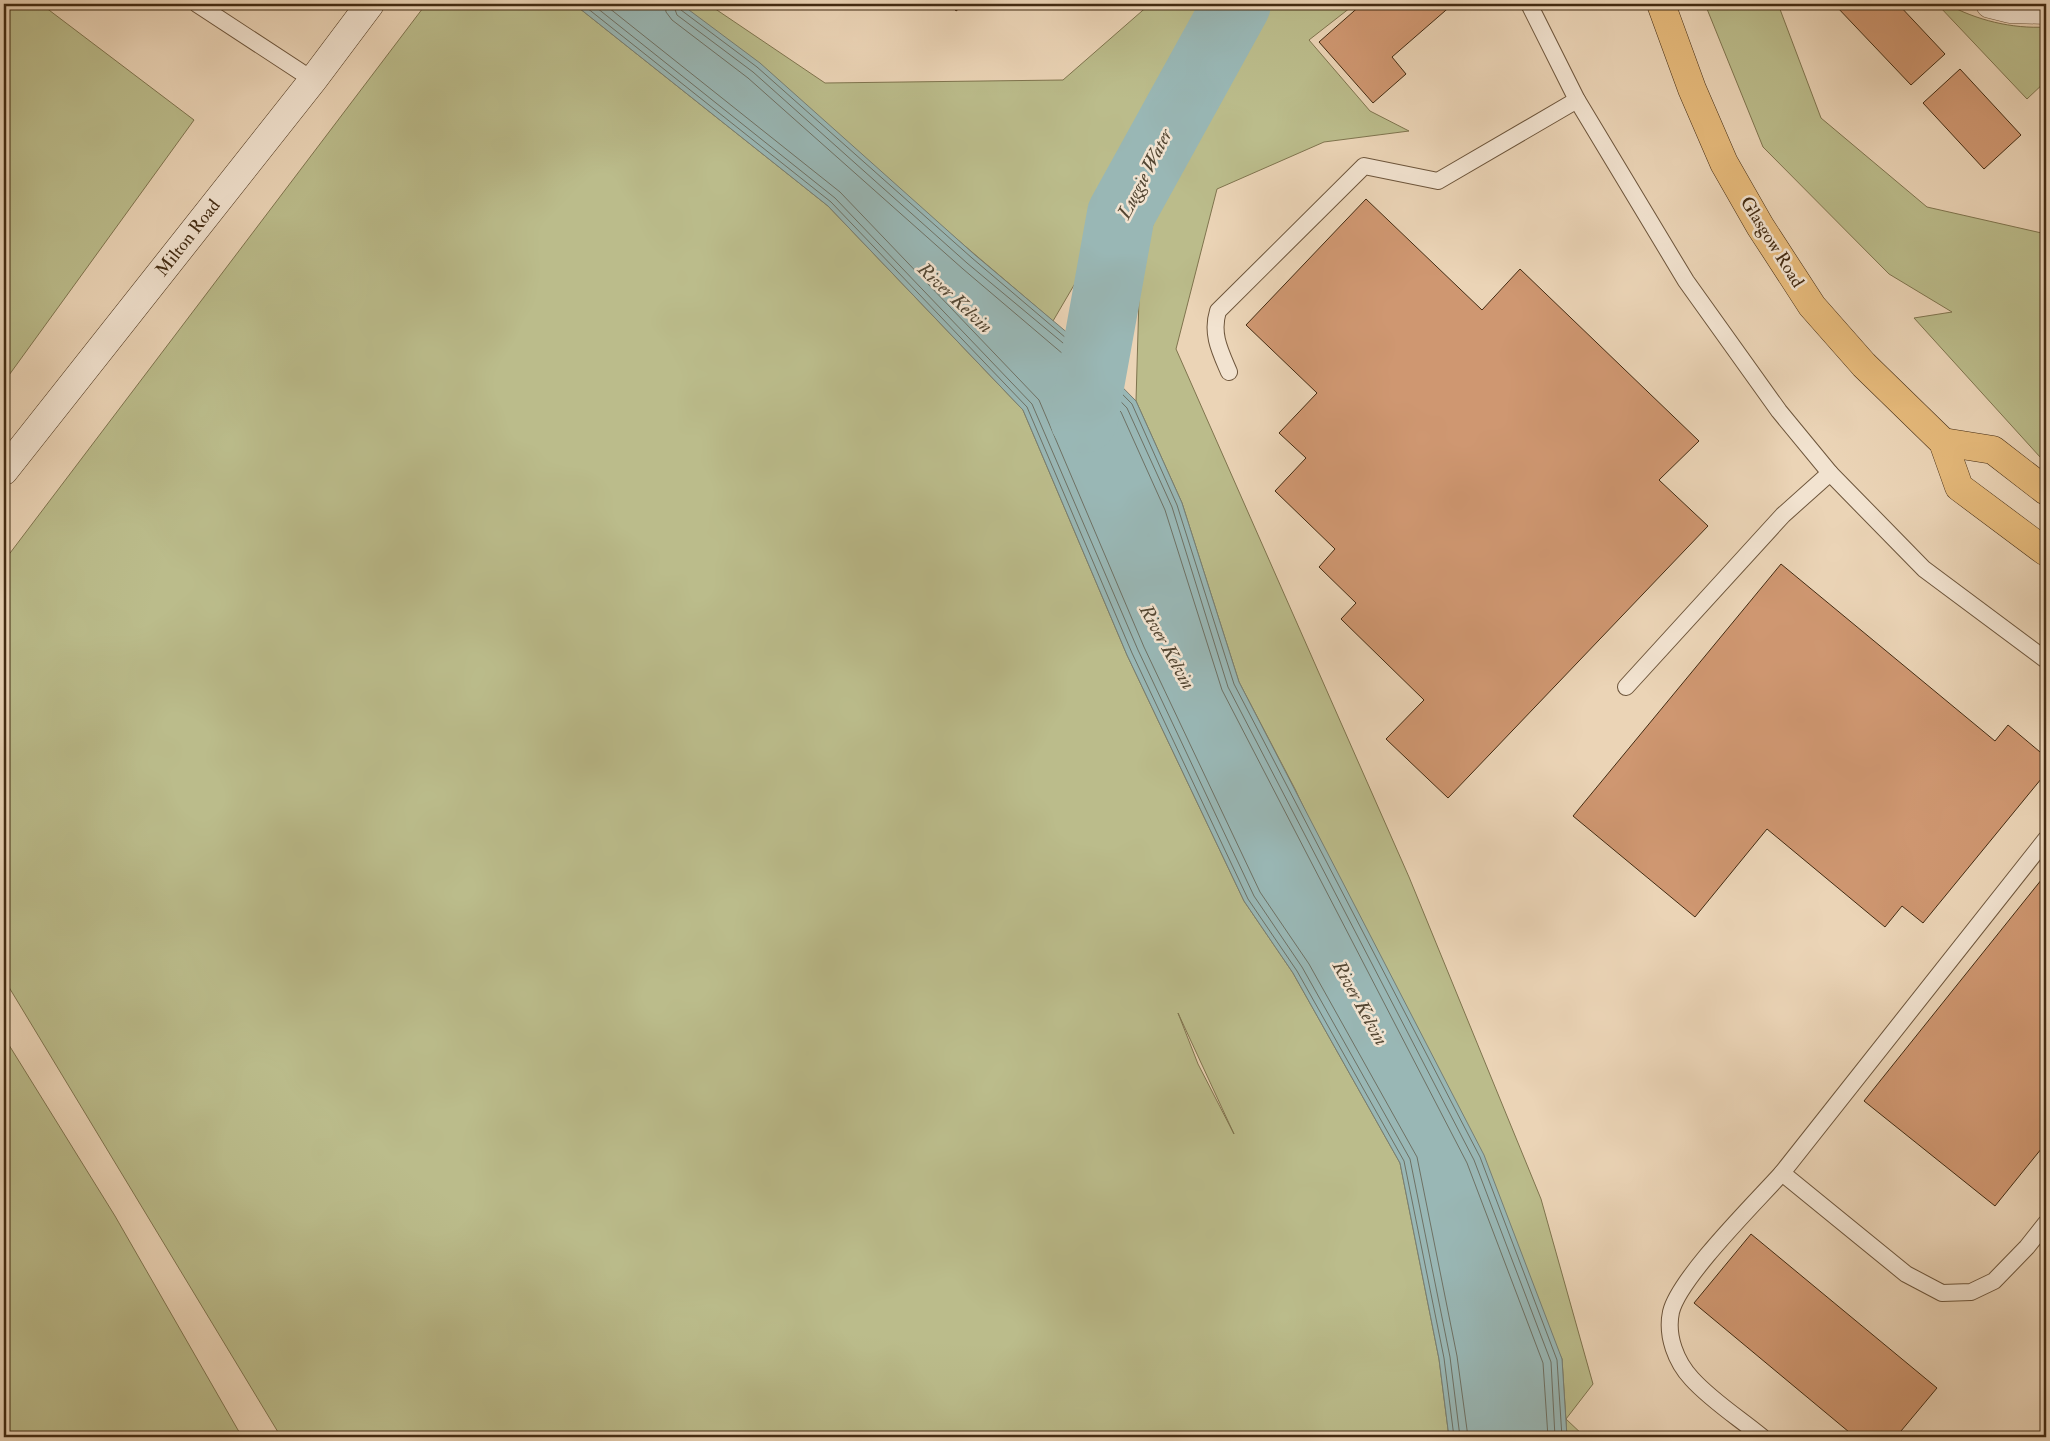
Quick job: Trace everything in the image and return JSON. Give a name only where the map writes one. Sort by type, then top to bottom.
[{"type":"main road","name":"Milton Road","points":[[4,471],[313,80],[370,4]]},
{"type":"main road","name":"Glasgow Road","points":[[1661,4],[1692,90],[1724,163],[1765,234],[1812,306],[1864,365],[1942,442],[1960,486],[2046,552]]},
{"type":"main road","points":[[1990,4],[2010,10],[2046,10]]},
{"type":"main road","points":[[1942,442],[1993,450],[2046,491]]},
{"type":"lane","points":[[197,4],[313,80]]},
{"type":"lane","points":[[1529,4],[1577,100],[1686,281],[1779,410],[1830,473],[1924,569],[2046,660]]},
{"type":"lane","points":[[1229,372],[1215,338],[1214,324],[1218,311],[1364,166],[1438,181],[1577,100]]},
{"type":"lane","points":[[1626,687],[1783,515],[1830,473]]},
{"type":"lane","points":[[1762,1437],[1691,1379],[1675,1355],[1670,1335],[1671,1312],[1680,1292],[1711,1252],[1782,1173],[2046,839]]},
{"type":"lane","points":[[1782,1173],[1906,1274],[1942,1293],[1971,1292],[1994,1281],[2027,1247],[2046,1223]]},
{"type":"green space","points":[[4,4],[41,4],[194,120],[4,382]]},
{"type":"green space","points":[[426,4],[574,4],[828,206],[1023,410],[1127,655],[1244,901],[1293,973],[1400,1163],[1439,1359],[1449,1437],[281,1437],[4,979],[4,561]],"holes":[[[1178,1013],[1234,1134],[1198,1064]]]},
{"type":"green space","points":[[681,4],[708,4],[825,83],[1063,80],[1150,4],[1355,4],[1309,40],[1370,111],[1409,131],[1324,142],[1217,189],[1176,349],[1409,877],[1541,1199],[1593,1384],[1566,1419],[1585,1437],[1567,1437],[1562,1359],[1295,789],[1239,682],[1182,503],[1136,401],[1140,263],[1176,156],[1131,142],[1077,280],[1053,321]]},
{"type":"green space","points":[[1705,4],[1778,4],[1821,118],[1927,207],[2046,234],[2046,460],[2040,457],[1914,318],[1952,312],[1889,274],[1763,147]]},
{"type":"green space","points":[[1947,4],[1982,19],[2007,25],[2046,27],[2046,81],[2027,99],[1939,6]]},
{"type":"green space","points":[[4,1037],[115,1216],[242,1437],[4,1437]]},
{"type":"water","name":"River Kelvin","points":[[574,4],[681,4],[760,63],[975,255],[1076,340],[1136,401],[1182,503],[1239,682],[1484,1155],[1562,1359],[1567,1437],[1449,1437],[1439,1359],[1400,1163],[1293,973],[1244,901],[1127,655],[1023,410],[828,206]]},
{"type":"building","points":[[951,4],[965,4],[956,11]]},
{"type":"building","points":[[1362,4],[1453,4],[1392,57],[1406,74],[1373,103],[1319,42]]},
{"type":"building","points":[[1839,4],[1898,4],[1945,54],[1911,85],[1836,6]]},
{"type":"building","points":[[1960,69],[2021,135],[1984,169],[1923,103]]},
{"type":"building","points":[[1366,199],[1482,310],[1520,269],[1699,441],[1659,480],[1708,526],[1448,798],[1386,739],[1424,700],[1341,619],[1356,603],[1319,567],[1335,549],[1275,491],[1306,458],[1279,433],[1317,393],[1246,325]]},
{"type":"building","points":[[1781,564],[1995,741],[2008,725],[2046,757],[2046,773],[1923,923],[1902,906],[1885,927],[1767,829],[1695,917],[1573,816]]},
{"type":"building","points":[[2046,874],[2046,1143],[1995,1206],[1864,1101]]},
{"type":"building","points":[[1751,1234],[1937,1388],[1896,1437],[1855,1437],[1694,1303]]},
{"type":"waterway","name":"Luggie Water","points":[[1084,419],[1121,214],[1237,4]]}]
